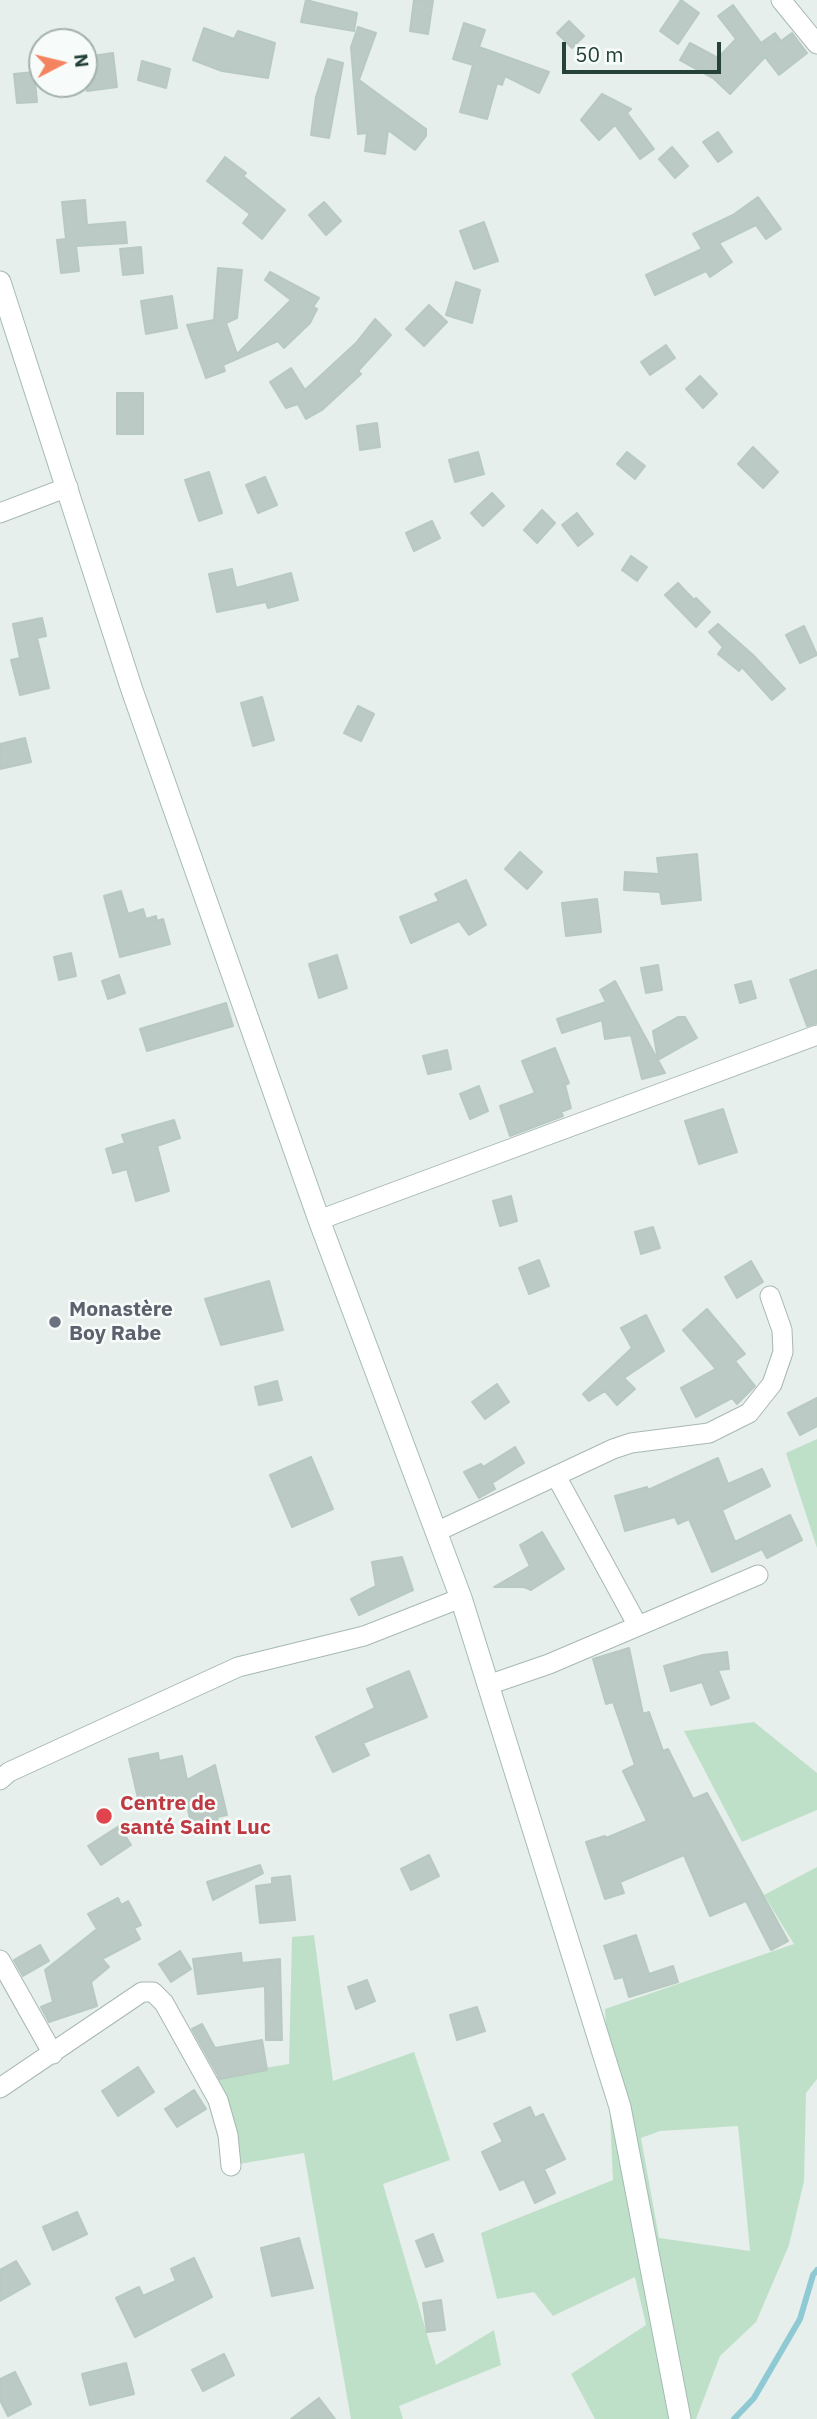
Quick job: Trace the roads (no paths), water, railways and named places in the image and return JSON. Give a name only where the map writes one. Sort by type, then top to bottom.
[{"type":"main road","points":[[0,282],[132,690],[319,1220],[461,1598],[620,2107],[680,2419]]},
{"type":"street","points":[[781,0],[817,44]]},
{"type":"street","points":[[0,513],[68,487]]},
{"type":"street","points":[[319,1220],[817,1035]]},
{"type":"street","points":[[436,1532],[631,1443],[709,1433],[749,1413],[772,1384],[783,1352],[782,1330],[770,1296]]},
{"type":"street","points":[[556,1476],[638,1626]]},
{"type":"street","points":[[488,1685],[758,1575]]},
{"type":"street","points":[[0,1780],[9,1772],[238,1667],[364,1636],[461,1598]]},
{"type":"street","points":[[0,1960],[53,2054]]},
{"type":"street","points":[[0,2088],[142,1992],[153,1992],[164,2003],[218,2100],[228,2135],[231,2166]]},
{"type":"waterway","points":[[734,2419],[754,2398],[800,2319],[813,2275],[817,2270]]},
{"type":"place","name":"Monastère Boy Rabe","points":[[55,1322]]},
{"type":"place","name":"Centre de santé Saint Luc","points":[[104,1816]]}]
